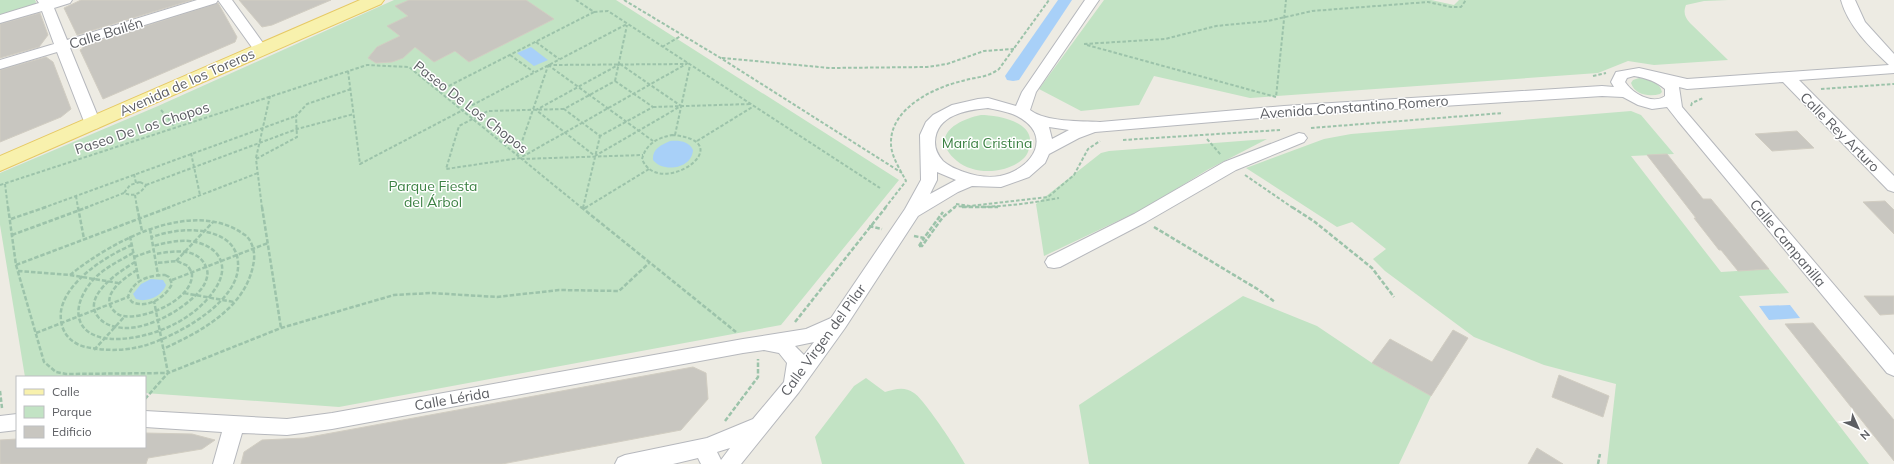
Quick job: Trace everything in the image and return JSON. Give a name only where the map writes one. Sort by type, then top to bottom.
[{"type":"main road","name":"Avenida de los Toreros","points":[[0,164],[375,0]]},
{"type":"street","points":[[0,19],[46,3],[65,0]]},
{"type":"street","name":"Calle Bailén","points":[[0,65],[211,0]]},
{"type":"street","points":[[224,0],[261,50]]},
{"type":"street","points":[[1028,116],[1029,92],[1092,0]]},
{"type":"street","points":[[1848,0],[1852,13],[1885,54],[1894,62]]},
{"type":"street","points":[[46,3],[61,46],[93,124]]},
{"type":"street","points":[[1618,89],[1622,76],[1634,72],[1688,84],[1894,69]]},
{"type":"street","name":"Calle Rey Arturo","points":[[1787,77],[1894,186]]},
{"type":"street","points":[[1661,79],[1672,88],[1673,95]]},
{"type":"street","points":[[1651,103],[1668,102],[1673,95],[1688,84]]},
{"type":"street","name":"Avenida Constantino Romero","points":[[1045,150],[1074,134],[1101,134],[1284,111],[1618,89]]},
{"type":"street","name":"Calle Campanilla","points":[[1618,89],[1641,101],[1651,103],[1680,115]]},
{"type":"street","name":"Calle Campanilla","points":[[1673,95],[1680,115],[1894,368]]},
{"type":"street","points":[[988,103],[1006,105],[1028,116],[1045,134],[1045,150],[1042,157],[1033,168],[1018,176],[1001,181],[973,180],[953,175],[942,168],[934,161],[928,152],[926,139],[930,127],[940,117],[954,109],[970,104],[988,103]]},
{"type":"street","name":"Avenida Constantino Romero","points":[[1028,116],[1074,126],[1101,134]]},
{"type":"street","points":[[1054,262],[1140,218],[1230,166],[1299,132]]},
{"type":"street","name":"Calle Virgen del Pilar","points":[[728,464],[792,386],[838,323],[899,233],[929,180],[928,152]]},
{"type":"street","name":"Calle Virgen del Pilar","points":[[912,212],[952,188],[973,180]]},
{"type":"street","name":"Calle Lérida","points":[[146,419],[287,427],[332,421],[757,344],[809,336],[838,323]]},
{"type":"street","name":"Calle Lérida","points":[[757,344],[784,346],[793,355],[797,361],[792,386]]},
{"type":"street","points":[[0,424],[16,422]]},
{"type":"street","points":[[625,464],[707,457],[739,435],[762,422]]},
{"type":"street","points":[[223,464],[234,424]]},
{"type":"path","points":[[576,0],[594,12]]},
{"type":"path","points":[[624,0],[681,36],[719,57],[903,174]]},
{"type":"path","points":[[998,71],[1049,0]]},
{"type":"path","points":[[1065,39],[1276,97],[1283,17],[1286,0]]},
{"type":"path","points":[[1084,44],[1165,39],[1216,26],[1268,21],[1312,11],[1428,2],[1451,7],[1461,7],[1466,0]]},
{"type":"path","points":[[439,91],[594,12],[608,11],[880,188]]},
{"type":"path","points":[[348,71],[360,164],[628,24]]},
{"type":"path","points":[[628,24],[615,81],[564,109],[488,111],[459,126],[446,169],[519,158],[643,155]]},
{"type":"path","points":[[662,47],[681,36]]},
{"type":"path","points":[[536,42],[559,59]]},
{"type":"path","points":[[719,57],[788,66],[830,68],[928,67],[947,64],[984,51],[1014,49]]},
{"type":"path","points":[[510,55],[534,72]]},
{"type":"path","points":[[620,64],[681,106]]},
{"type":"path","points":[[534,110],[620,64]]},
{"type":"path","points":[[548,65],[689,64]]},
{"type":"path","points":[[519,158],[689,64]]},
{"type":"path","points":[[675,135],[689,64]]},
{"type":"path","name":"Paseo De Los Chopos","points":[[0,186],[367,65],[409,67],[464,110],[519,158],[737,333]]},
{"type":"path","points":[[548,65],[653,141]]},
{"type":"path","points":[[519,158],[548,65]]},
{"type":"path","points":[[615,81],[653,107]]},
{"type":"path","points":[[1800,91],[1894,84]]},
{"type":"path","points":[[11,220],[296,116],[307,104],[351,89]]},
{"type":"path","points":[[270,96],[256,159],[281,328]]},
{"type":"path","points":[[152,98],[175,128]]},
{"type":"path","points":[[1680,115],[1688,111],[1692,103],[1700,98],[1706,98]]},
{"type":"path","points":[[583,209],[600,136],[653,107],[753,105]]},
{"type":"path","points":[[697,141],[753,105]]},
{"type":"path","points":[[595,156],[681,106]]},
{"type":"path","points":[[564,109],[600,136]]},
{"type":"path","points":[[534,110],[595,156]]},
{"type":"path","points":[[1117,140],[1299,132],[1504,113]]},
{"type":"path","points":[[124,193],[128,195],[135,195],[142,191],[146,185],[194,167],[297,129],[354,114]]},
{"type":"path","points":[[256,159],[297,137],[296,116]]},
{"type":"path","points":[[1059,198],[1037,202],[970,208],[956,206],[943,217],[922,246],[919,246],[943,212],[955,204],[970,206],[1048,197],[1074,175],[1088,149],[1101,134]]},
{"type":"path","points":[[675,135],[690,137],[697,141],[701,147],[701,154],[698,160],[691,166],[674,173],[656,172],[649,169],[644,164],[643,155],[647,147],[653,141],[662,137],[675,135]]},
{"type":"path","points":[[191,154],[200,195]]},
{"type":"path","points":[[1230,166],[1316,222],[1372,268],[1394,297]]},
{"type":"path","points":[[583,209],[649,169]]},
{"type":"path","points":[[16,265],[258,173]]},
{"type":"path","points":[[134,174],[136,183]]},
{"type":"path","points":[[12,235],[124,193],[128,187],[136,183],[143,183],[146,185]]},
{"type":"path","points":[[5,184],[16,265],[44,362],[56,372],[66,374],[168,372],[281,328],[394,295],[431,293],[497,297],[559,290],[619,291],[649,263]]},
{"type":"path","points":[[135,195],[142,231]]},
{"type":"path","points":[[76,196],[84,239]]},
{"type":"path","points":[[1140,218],[1259,290],[1275,302]]},
{"type":"path","points":[[70,275],[83,263],[104,249],[130,236],[142,231],[184,221],[213,222],[232,227],[246,236],[253,249],[254,265],[248,283],[225,312],[209,326],[186,340],[163,349]]},
{"type":"path","points":[[176,261],[213,222]]},
{"type":"path","points":[[869,226],[924,238]]},
{"type":"path","points":[[150,229],[158,274]]},
{"type":"path","points":[[132,245],[103,260],[82,277],[67,296],[60,314],[62,331],[74,343],[94,350],[119,350],[148,345],[177,333],[202,318],[222,300],[235,281],[239,263],[237,255],[235,248],[223,237],[204,232],[181,231],[152,237]]},
{"type":"path","points":[[792,325],[801,317],[864,233]]},
{"type":"path","points":[[130,236],[139,281]]},
{"type":"path","points":[[133,253],[111,265],[94,279],[82,295],[76,310],[77,317],[78,323],[88,333],[104,339],[125,339],[148,334],[172,325],[193,312],[209,297],[220,282],[223,267],[222,261],[220,255],[210,246],[195,242],[176,241],[153,246]]},
{"type":"path","points":[[172,280],[268,244]]},
{"type":"path","points":[[134,257],[154,250]]},
{"type":"path","points":[[135,262],[120,270],[106,281],[98,293],[93,305],[95,315],[102,323],[115,327],[131,327],[158,320],[184,307],[205,283],[208,272],[207,267],[205,262],[198,255],[186,252],[170,251],[155,254]]},
{"type":"path","points":[[137,270],[118,283],[112,292],[110,308],[116,313],[125,316],[136,316],[156,312],[175,301],[184,293],[190,284],[192,273],[185,264],[176,261],[156,263]]},
{"type":"path","points":[[18,271],[70,275],[118,283]]},
{"type":"path","points":[[158,274],[165,275],[172,280],[169,291],[154,301],[138,304],[131,302],[128,297],[130,289],[139,281],[158,274]]},
{"type":"path","points":[[184,293],[234,302]]},
{"type":"path","points":[[36,333],[128,297]]},
{"type":"path","points":[[154,301],[168,372]]},
{"type":"path","points":[[94,350],[125,316]]},
{"type":"path","points":[[721,425],[758,377],[757,344]]},
{"type":"path","points":[[146,398],[168,372]]},
{"type":"path","points":[[1598,464],[1600,454]]},
{"type":"green space","points":[[0,0],[35,0],[36,2],[35,5],[0,16]]},
{"type":"green space","name":"Parque Fiesta del Árbol","points":[[394,0],[616,0],[899,180],[781,325],[339,407],[146,393],[146,376],[25,376],[0,225],[0,173],[158,106]]},
{"type":"green space","points":[[1104,0],[1431,0],[1454,5],[1459,0],[1728,0],[1704,1],[1686,5],[1685,13],[1690,23],[1728,60],[1654,65],[1628,61],[1598,73],[1250,98],[1154,76],[1139,105],[1081,111],[1039,89]]},
{"type":"green space","points":[[1639,78],[1656,83],[1662,92],[1660,94],[1651,95],[1639,93],[1631,83],[1633,80]]},
{"type":"green space","points":[[1631,111],[1641,115],[1674,154],[1631,156],[1721,272],[1769,269],[1789,293],[1739,296],[1869,464],[1607,464],[1616,384],[1544,365],[1474,337],[1385,271],[1373,259],[1386,249],[1352,222],[1337,227],[1246,168],[1324,139],[1351,134]]},
{"type":"green space","name":"María Cristina","points":[[981,115],[1004,118],[1019,124],[1025,129],[1029,135],[1030,142],[1028,152],[1025,157],[1010,167],[992,171],[973,169],[964,166],[957,161],[949,152],[945,144],[945,137],[955,125],[972,117]]},
{"type":"green space","points":[[1267,139],[1207,170],[1147,207],[1044,256],[1036,204],[1101,153],[1109,151]]},
{"type":"green space","points":[[1243,296],[1317,326],[1372,363],[1431,396],[1399,464],[1089,464],[1079,405]]},
{"type":"green space","points":[[866,378],[885,392],[896,389],[907,389],[919,397],[949,438],[965,464],[822,464],[815,437],[854,386]]},
{"type":"water","points":[[531,47],[548,60],[534,66],[517,53]]},
{"type":"water","points":[[670,141],[686,143],[693,150],[688,161],[683,165],[670,168],[663,167],[653,160],[656,150],[660,146]]},
{"type":"water","points":[[151,279],[163,280],[166,285],[164,289],[154,298],[145,300],[136,299],[133,294],[141,284]]},
{"type":"water","points":[[1790,305],[1800,318],[1769,320],[1759,306]]},
{"type":"building","points":[[81,0],[192,0],[77,35],[64,8]]},
{"type":"building","points":[[239,0],[331,0],[272,25],[262,27]]},
{"type":"building","points":[[409,0],[526,0],[554,19],[469,62],[455,51],[434,62],[415,47],[403,58],[392,62],[376,63],[368,58],[377,47],[400,36],[387,26],[408,16],[395,6]]},
{"type":"building","points":[[218,3],[237,37],[235,42],[103,99],[80,50],[83,46]]},
{"type":"building","points":[[40,13],[48,35],[39,47],[0,58],[0,24]]},
{"type":"building","points":[[46,57],[53,62],[71,109],[61,117],[0,142],[0,70]]},
{"type":"building","points":[[1797,131],[1814,148],[1772,151],[1755,134]]},
{"type":"building","points":[[1667,154],[1703,199],[1711,199],[1769,269],[1738,271],[1721,250],[1719,250],[1647,155]]},
{"type":"building","points":[[1885,201],[1894,210],[1894,234],[1863,202]]},
{"type":"building","points":[[1864,296],[1894,296],[1894,314],[1880,315]]},
{"type":"building","points":[[1813,323],[1894,420],[1894,461],[1785,324]]},
{"type":"building","points":[[1453,330],[1468,338],[1431,396],[1372,363],[1390,339],[1432,362]]},
{"type":"building","points":[[693,367],[706,373],[708,399],[681,430],[502,464],[241,464],[244,452],[262,440],[304,438]]},
{"type":"building","points":[[1559,375],[1609,396],[1603,417],[1552,397]]},
{"type":"building","points":[[146,433],[192,434],[215,440],[202,449],[148,458],[146,464],[0,464],[0,440],[16,439],[16,448],[146,448]]},
{"type":"building","points":[[1537,448],[1563,464],[1528,464]]},
{"type":"waterway","points":[[1013,76],[1065,0]]}]
